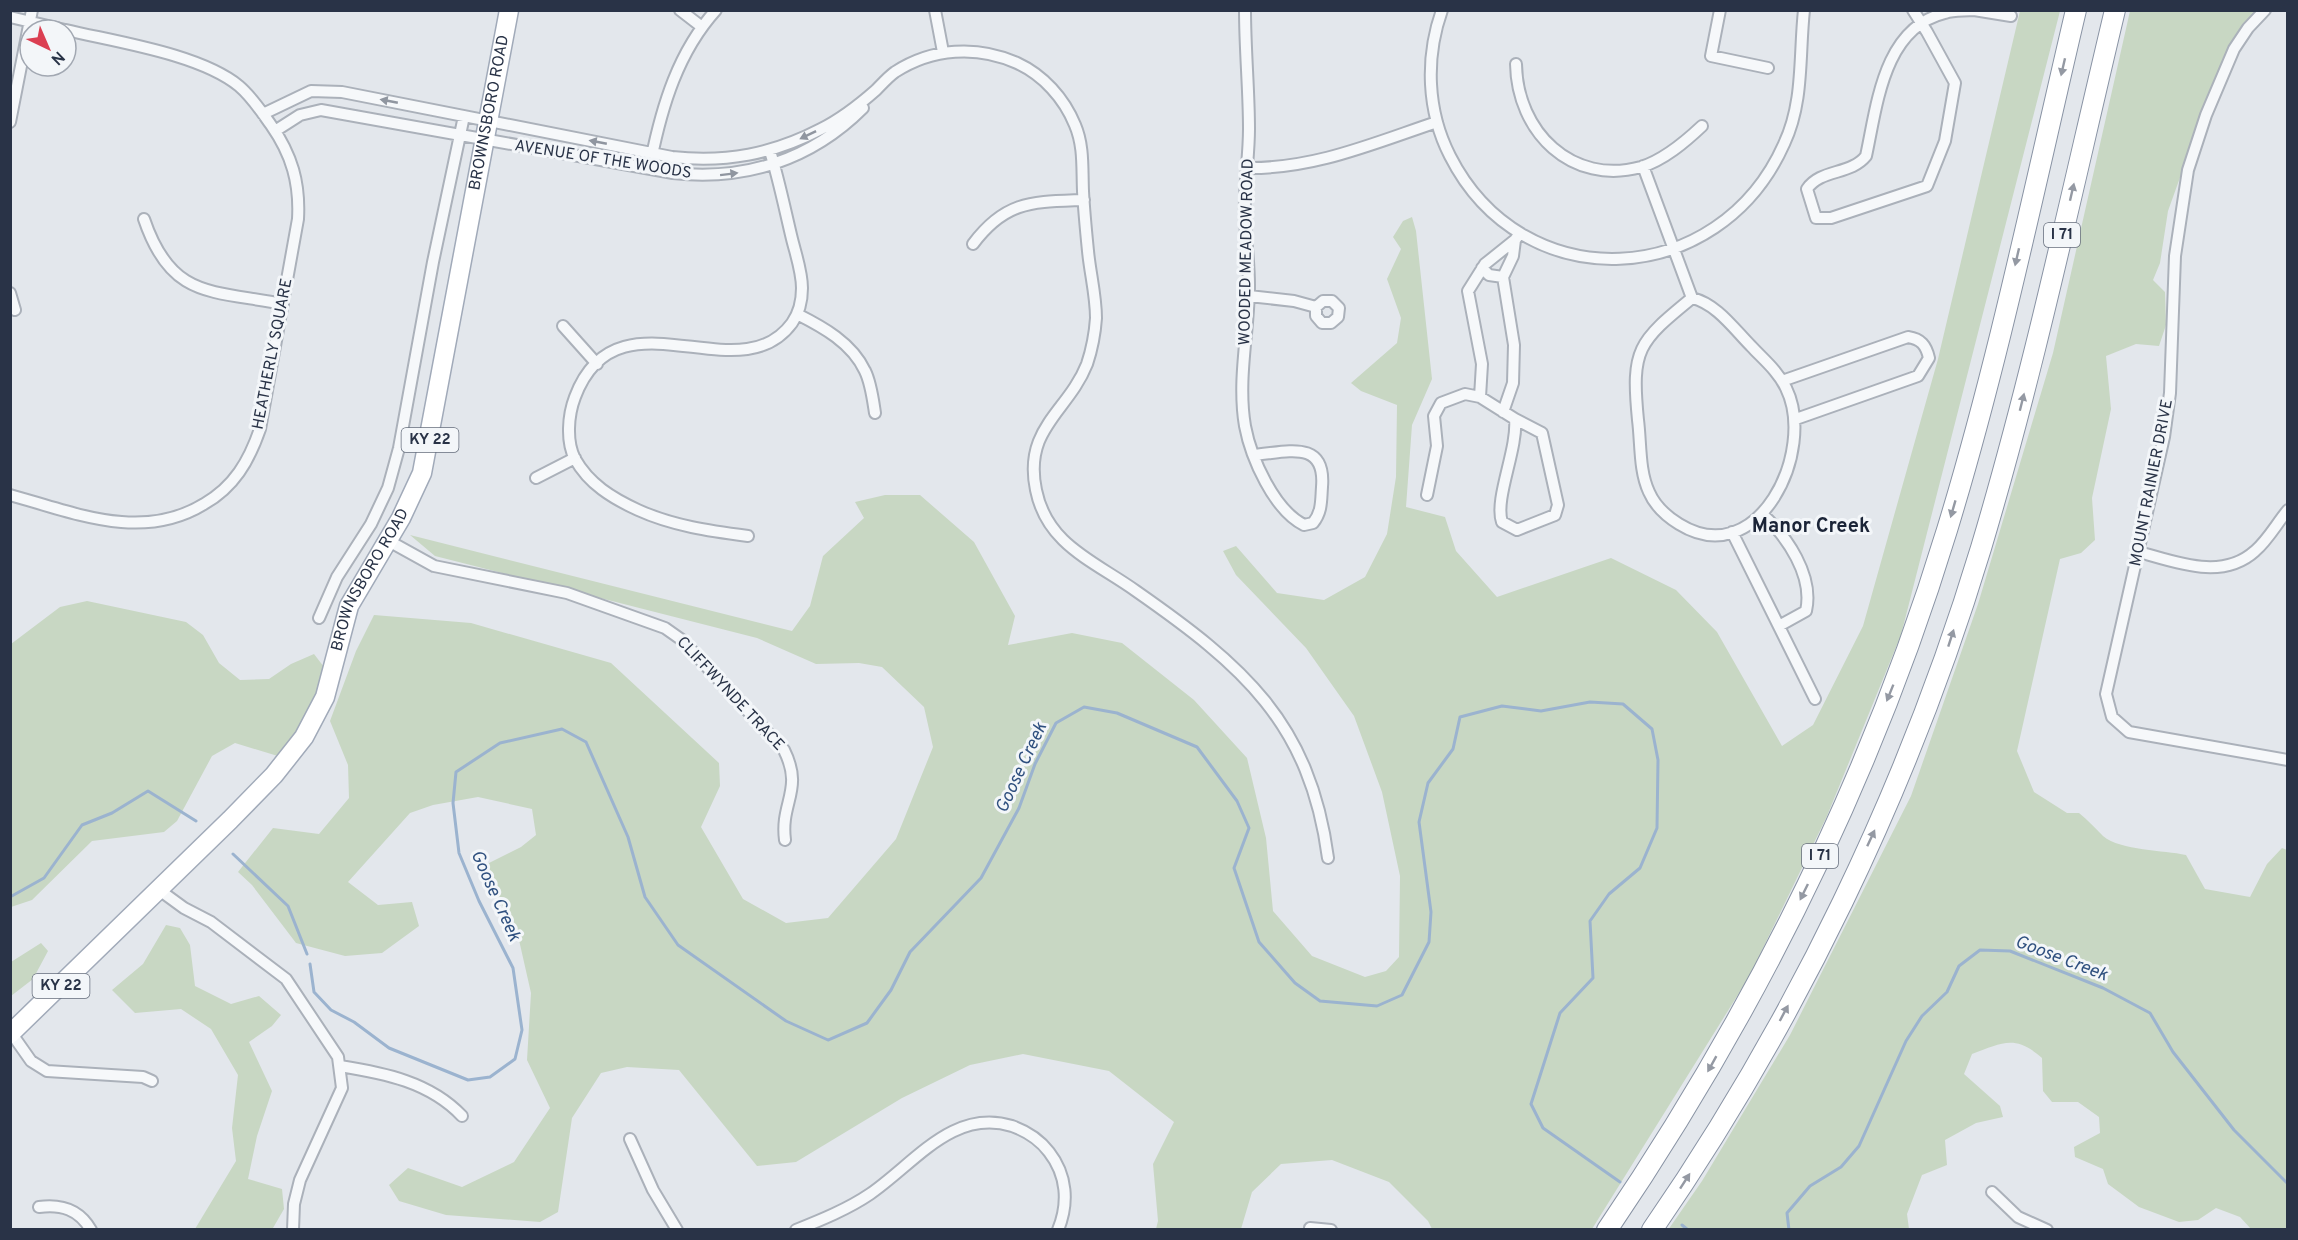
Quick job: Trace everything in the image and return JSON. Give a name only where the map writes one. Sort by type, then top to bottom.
[{"type":"highway","name":"I 71","points":[[1607,1230],[1697,1092],[1775,950],[1834,828],[1900,668],[1946,532],[1973,441],[2076,10]]},
{"type":"highway","name":"I 71","points":[[1652,1230],[1738,1096],[1833,919],[1879,820],[1943,660],[1980,551],[2014,432],[2115,10]]},
{"type":"main road","name":"BROWNSBORO ROAD","points":[[11,1034],[274,775],[312,725],[325,697],[349,606],[412,498],[429,447],[509,10]]},
{"type":"street","points":[[680,10],[702,27]]},
{"type":"street","points":[[649,169],[672,84],[702,27],[716,10]]},
{"type":"street","points":[[934,10],[943,52]]},
{"type":"street","name":"WOODED MEADOW ROAD","points":[[1245,10],[1249,129],[1245,211],[1249,296],[1241,391],[1245,427],[1254,455],[1261,474],[1287,512],[1304,525],[1313,523],[1321,510],[1324,469],[1317,460],[1300,450],[1254,455]]},
{"type":"street","points":[[1442,10],[1432,54],[1431,91],[1441,137],[1467,184],[1486,207],[1518,236],[1559,251],[1592,259],[1627,260],[1675,249],[1714,229],[1737,211],[1763,181],[1784,145],[1800,88],[1804,10]]},
{"type":"street","points":[[1720,10],[1711,56],[1768,68]]},
{"type":"street","points":[[1913,10],[1922,24],[1955,83],[1945,141],[1927,186],[1831,218],[1816,218],[1807,189],[1813,179],[1855,165],[1866,156],[1886,68],[1903,42],[1922,24],[1944,13],[1974,10],[2011,16]]},
{"type":"street","name":"MOUNT RAINIER DRIVE","points":[[2265,10],[2248,28],[2234,49],[2188,170],[2175,256],[2170,393],[2164,437],[2107,687],[2107,705],[2112,717],[2129,732],[2141,736],[2288,759]]},
{"type":"street","points":[[10,122],[31,16]]},
{"type":"street","name":"HEATHERLY SQUARE","points":[[10,17],[31,16]]},
{"type":"street","name":"HEATHERLY SQUARE","points":[[10,495],[105,521],[138,524],[179,517],[215,498],[236,478],[253,450],[263,416],[298,219],[299,198],[294,169],[275,131],[238,85],[202,65],[78,33]]},
{"type":"street","name":"AVENUE OF THE WOODS","points":[[319,91],[342,92],[652,153],[699,160],[724,160],[770,151],[822,129],[874,92],[896,72],[943,52],[971,51],[1001,56],[1032,71],[1049,85],[1064,103],[1080,139],[1095,299],[1093,340],[1087,364],[1077,383],[1047,423],[1037,447],[1034,480],[1041,508],[1052,529],[1067,547],[1132,589],[1209,645],[1244,675],[1268,703],[1297,747],[1307,771],[1319,806],[1328,858]]},
{"type":"street","points":[[1516,64],[1519,97],[1525,113],[1541,138],[1566,157],[1595,168],[1625,170],[1643,166],[1676,148],[1702,126]]},
{"type":"street","points":[[263,114],[297,96],[319,91],[320,110],[300,115],[275,131]]},
{"type":"street","name":"AVENUE OF THE WOODS","points":[[320,110],[484,141],[649,169],[708,176],[774,165],[820,143],[838,131],[868,103],[874,92]]},
{"type":"street","points":[[411,127],[415,106]]},
{"type":"street","points":[[319,618],[336,577],[371,524],[388,488],[399,448],[464,116]]},
{"type":"street","points":[[1247,168],[1272,168],[1317,162],[1437,122]]},
{"type":"street","points":[[748,536],[690,528],[645,513],[596,486],[575,458],[569,433],[570,413],[582,383],[597,364],[615,351],[644,343],[737,351],[758,348],[787,329],[797,314],[802,290],[801,278],[770,151]]},
{"type":"street","points":[[1643,166],[1692,298]]},
{"type":"street","points":[[973,244],[986,226],[1000,214],[1021,205],[1084,200]]},
{"type":"street","points":[[144,219],[150,236],[166,265],[182,279],[201,287],[283,304]]},
{"type":"street","points":[[1480,396],[1482,364],[1468,291],[1482,268],[1500,249],[1518,236]]},
{"type":"street","points":[[1503,412],[1514,383],[1514,345],[1503,277],[1513,256],[1518,236]]},
{"type":"street","points":[[1482,268],[1490,275],[1503,277]]},
{"type":"street","points":[[10,293],[15,310]]},
{"type":"street","points":[[1249,296],[1294,301],[1316,307]]},
{"type":"street","points":[[1692,298],[1702,300],[1716,310],[1782,381],[1796,418],[1789,465],[1762,514],[1750,524],[1732,532],[1714,535],[1683,527],[1657,506],[1645,483],[1634,378],[1637,359],[1650,335],[1692,298]]},
{"type":"street","points":[[797,314],[832,333],[860,363],[866,373],[875,413]]},
{"type":"street","points":[[563,326],[597,364]]},
{"type":"street","points":[[1782,381],[1908,337],[1922,342],[1926,348],[1929,358],[1918,376],[1796,418]]},
{"type":"street","points":[[1427,495],[1437,446],[1434,416],[1436,409],[1441,403],[1465,394],[1480,396],[1503,412],[1542,433],[1558,505],[1555,515],[1517,530],[1510,528],[1500,516],[1516,435],[1515,419]]},
{"type":"street","points":[[536,478],[575,458]]},
{"type":"street","points":[[2139,552],[2193,566],[2227,565],[2255,551],[2288,510]]},
{"type":"street","points":[[1762,514],[1775,525],[1788,546],[1805,577],[1809,596],[1806,611],[1779,626]]},
{"type":"street","points":[[1732,532],[1815,699]]},
{"type":"street","name":"CLIFFWYNDE TRACE","points":[[387,540],[434,566],[567,593],[648,621],[677,635],[784,750],[791,765],[794,781],[784,816],[784,840]]},
{"type":"street","points":[[158,889],[184,908],[211,922],[286,979],[332,1047],[340,1066],[342,1088],[300,1180],[294,1204],[293,1230]]},
{"type":"street","points":[[11,1034],[31,1061],[47,1071],[131,1076],[152,1081]]},
{"type":"street","points":[[340,1066],[369,1068],[402,1080],[446,1101],[462,1116]]},
{"type":"street","points":[[796,1230],[868,1195],[944,1136],[966,1124],[993,1122],[1017,1128],[1040,1142],[1053,1158],[1063,1178],[1065,1196],[1064,1213],[1058,1230]]},
{"type":"street","points":[[630,1139],[653,1190],[677,1230]]},
{"type":"street","points":[[1992,1192],[2018,1217],[2047,1230]]},
{"type":"street","points":[[39,1207],[55,1205],[67,1208],[82,1218],[91,1230]]},
{"type":"street","points":[[1310,1227],[1331,1230]]},
{"type":"green space","points":[[2020,11],[2060,11],[1901,635],[1827,816],[1749,977],[1592,1229],[1432,1229],[1428,1221],[1389,1182],[1332,1160],[1281,1164],[1252,1192],[1241,1229],[1156,1229],[1158,1221],[1153,1164],[1174,1122],[1109,1071],[1023,1054],[970,1065],[902,1098],[796,1162],[757,1166],[679,1070],[627,1067],[601,1073],[572,1118],[558,1212],[540,1222],[446,1215],[399,1201],[389,1185],[408,1168],[462,1187],[514,1162],[550,1108],[527,1060],[531,993],[519,940],[483,866],[521,847],[536,835],[532,809],[478,797],[433,805],[410,813],[348,882],[378,905],[412,902],[419,926],[382,953],[345,956],[296,943],[252,885],[238,872],[273,828],[319,834],[349,798],[348,765],[330,721],[356,651],[374,615],[471,623],[611,663],[719,763],[720,786],[701,827],[743,899],[786,923],[828,918],[896,839],[933,747],[924,707],[882,667],[859,663],[816,664],[757,638],[435,556],[410,535],[792,631],[810,606],[823,556],[864,518],[855,502],[885,495],[920,495],[974,542],[1015,616],[1008,645],[1072,633],[1122,643],[1194,700],[1247,758],[1266,838],[1273,911],[1312,956],[1365,977],[1386,971],[1399,957],[1400,876],[1382,792],[1354,716],[1306,648],[1236,575],[1223,551],[1236,546],[1277,593],[1324,600],[1365,577],[1387,534],[1396,477],[1397,405],[1361,391],[1351,383],[1397,343],[1401,318],[1387,279],[1401,249],[1393,237],[1403,221],[1412,217],[1416,231],[1432,379],[1412,425],[1406,507],[1445,517],[1456,551],[1497,597],[1611,558],[1676,590],[1717,632],[1782,746],[1813,725],[1863,626],[1938,359]]},
{"type":"green space","points":[[2130,11],[2256,11],[2244,26],[2211,91],[2168,211],[2160,263],[2153,280],[2165,292],[2166,325],[2159,346],[2136,344],[2106,356],[2111,409],[2092,498],[2095,540],[2081,553],[2060,559],[2017,751],[2034,792],[2067,813],[2079,813],[2103,836],[2120,845],[2186,855],[2205,889],[2250,897],[2267,864],[2282,848],[2287,850],[2287,1229],[2251,1229],[2240,1217],[2216,1208],[2198,1220],[2179,1222],[2139,1207],[2108,1184],[2103,1169],[2075,1157],[2074,1147],[2100,1133],[2099,1117],[2078,1102],[2052,1102],[2043,1091],[2042,1058],[2024,1046],[2008,1043],[1972,1054],[1964,1074],[2000,1106],[2003,1117],[1976,1123],[1945,1140],[1947,1165],[1922,1175],[1907,1214],[1909,1229],[1668,1230],[1702,1181],[1790,1035],[1911,796],[1978,604],[2053,353]]},
{"type":"green space","points":[[87,601],[186,622],[203,635],[219,663],[240,680],[269,679],[291,664],[314,654],[324,667],[322,694],[281,757],[235,743],[212,756],[177,821],[164,832],[92,841],[32,900],[11,907],[11,644],[60,607]]},
{"type":"green space","points":[[166,925],[180,928],[190,945],[195,986],[231,1004],[259,996],[281,1015],[272,1026],[249,1042],[272,1091],[257,1136],[248,1179],[282,1189],[284,1209],[273,1228],[195,1229],[236,1161],[232,1128],[238,1075],[211,1029],[181,1009],[135,1013],[112,990],[143,964]]},
{"type":"green space","points":[[41,943],[48,951],[33,979],[11,996],[11,962]]},
{"type":"waterway","name":"Goose Creek","points":[[310,964],[314,992],[331,1010],[354,1022],[389,1048],[468,1080],[490,1077],[515,1059],[522,1030],[513,968],[479,901],[459,853],[453,803],[456,772],[500,743],[562,729],[586,742],[628,837],[645,897],[678,945],[786,1021],[828,1040],[867,1023],[891,990],[910,952],[981,878],[1019,808],[1035,764],[1056,723],[1084,707],[1117,713],[1197,747],[1237,801],[1249,828],[1234,868],[1259,942],[1295,983],[1320,1001],[1377,1006],[1402,995],[1429,942],[1431,912],[1419,822],[1428,783],[1453,749],[1460,717],[1502,706],[1541,711],[1590,702],[1623,704],[1652,729],[1658,760],[1657,828],[1640,868],[1609,894],[1590,921],[1593,978],[1560,1013],[1531,1104],[1543,1128],[1620,1182]]},
{"type":"waterway","name":"Goose Creek","points":[[10,897],[44,878],[82,825],[112,813],[148,791],[196,821]]},
{"type":"waterway","name":"Goose Creek","points":[[233,854],[288,906],[307,954]]},
{"type":"waterway","name":"Goose Creek","points":[[1789,1230],[1787,1213],[1810,1186],[1841,1167],[1859,1146],[1906,1041],[1922,1016],[1947,992],[1959,966],[1980,950],[2010,951],[2103,988],[2150,1013],[2173,1052],[2234,1130],[2288,1184]]},
{"type":"waterway","name":"Goose Creek","points":[[1682,1225],[1688,1230]]},
{"type":"district","name":"Manor Creek","points":[[1811,527]]}]
